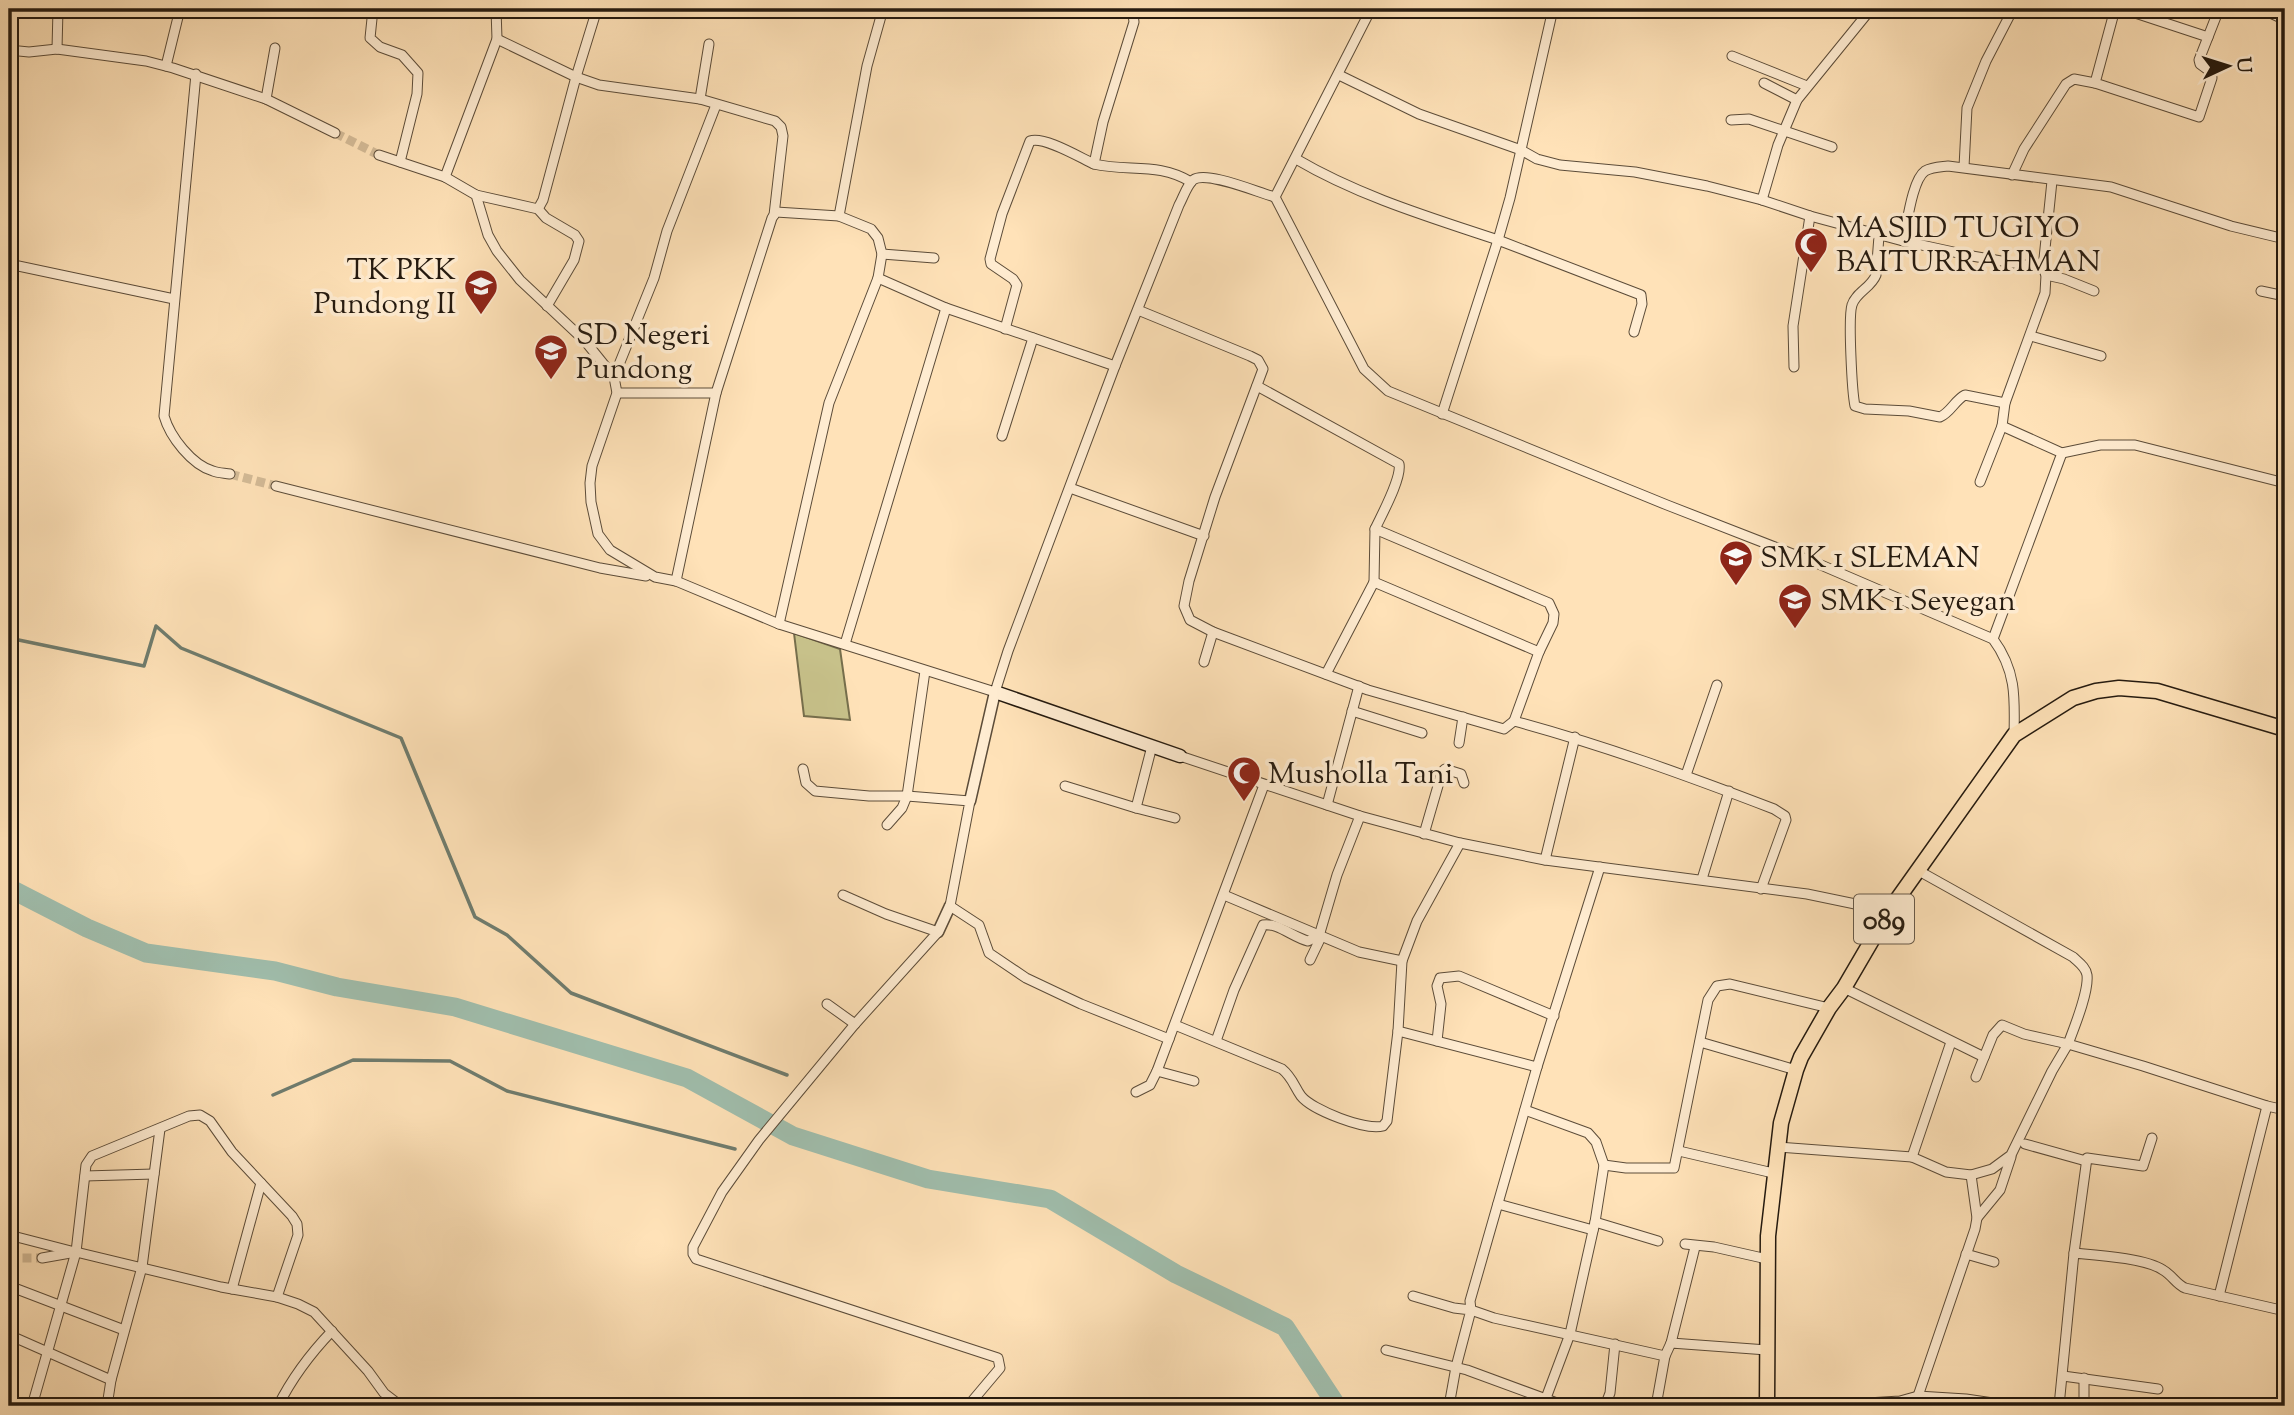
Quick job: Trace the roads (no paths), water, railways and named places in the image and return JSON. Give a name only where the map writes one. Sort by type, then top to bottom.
[{"type":"main road","name":"089","points":[[1767,1406],[1768,1259],[1773,1173],[1781,1123],[1796,1070],[1829,1008],[1844,988],[1889,911],[2014,735],[2073,698],[2119,688],[2157,691],[2285,729]]},
{"type":"main road","points":[[995,692],[1180,756]]},
{"type":"street","points":[[57,49],[58,9]]},
{"type":"street","points":[[166,66],[180,9]]},
{"type":"street","points":[[373,9],[370,38],[380,47],[402,55],[418,73],[417,94],[400,162]]},
{"type":"street","points":[[445,177],[497,39],[496,9]]},
{"type":"street","points":[[538,209],[543,201],[597,9]]},
{"type":"street","points":[[839,216],[867,66],[883,9]]},
{"type":"street","points":[[1094,164],[1103,122],[1134,22],[1129,9]]},
{"type":"street","points":[[1275,197],[1371,9]]},
{"type":"street","points":[[1442,414],[1498,240],[1552,9]]},
{"type":"street","points":[[1762,200],[1797,100],[1871,9]]},
{"type":"street","points":[[1964,167],[1967,108],[1986,61],[2013,9]]},
{"type":"street","points":[[2095,83],[2115,9]]},
{"type":"street","points":[[2123,9],[2208,37]]},
{"type":"street","points":[[2012,175],[2024,149],[2066,84],[2074,79],[2095,83],[2199,117],[2212,78],[2211,72],[2199,62],[2218,9]]},
{"type":"street","points":[[2262,9],[2285,20]]},
{"type":"street","points":[[497,39],[576,77],[628,90],[700,99],[766,118],[781,127],[783,136],[774,215],[716,393],[676,581]]},
{"type":"street","points":[[700,99],[709,44]]},
{"type":"street","points":[[266,99],[275,48]]},
{"type":"street","points":[[9,50],[29,52],[57,49],[166,66],[266,99],[335,133]]},
{"type":"street","points":[[1732,56],[1807,86]]},
{"type":"street","points":[[196,75],[164,416],[166,425],[195,461],[211,471],[230,474]]},
{"type":"street","points":[[1339,75],[1419,114],[1521,150],[1537,159],[1560,165],[1635,172],[1762,200],[1879,236],[2045,272],[2094,291]]},
{"type":"street","points":[[1764,83],[1797,100]]},
{"type":"street","points":[[614,377],[654,278],[667,231],[716,105]]},
{"type":"street","points":[[1731,120],[1749,119],[1832,147]]},
{"type":"street","points":[[1005,328],[1017,285],[1013,279],[991,264],[990,259],[1002,214],[1030,141],[1039,139],[1048,142],[1094,164],[1113,168],[1161,169],[1176,173],[1191,182]]},
{"type":"street","points":[[379,155],[445,177],[476,195],[538,209],[546,218],[575,235],[579,241],[574,260],[547,306]]},
{"type":"street","points":[[1296,159],[1322,174],[1403,210],[1498,240],[1641,295],[1642,304],[1634,332]]},
{"type":"street","points":[[1903,241],[1916,184],[1927,170],[1936,167],[1964,167],[2111,187],[2231,226],[2285,239]]},
{"type":"street","points":[[968,1406],[1000,1368],[998,1358],[696,1259],[693,1247],[722,1192],[759,1140],[855,1024],[938,932],[950,906],[995,692],[1012,640],[1115,366],[1179,205],[1191,182],[1198,178],[1219,179],[1275,197],[1364,369],[1388,391],[1821,565],[1993,639],[2008,663],[2012,679],[2014,735]]},
{"type":"street","points":[[1980,482],[2002,426],[2005,403],[2045,293],[2052,181]]},
{"type":"street","points":[[476,195],[488,235],[497,251],[520,280],[586,341],[614,377],[617,393],[592,466],[591,502],[598,534],[610,550],[655,577]]},
{"type":"street","points":[[774,215],[780,212],[839,216],[871,229],[878,238],[881,254],[878,278],[829,403],[779,624]]},
{"type":"street","points":[[1794,367],[1793,326],[1810,216]]},
{"type":"street","points":[[1879,236],[1876,275],[1858,295],[1851,310],[1855,406],[1940,417],[1950,411],[1965,395],[2005,403]]},
{"type":"street","points":[[881,254],[934,258]]},
{"type":"street","points":[[9,264],[174,299]]},
{"type":"street","points":[[878,278],[946,308],[1115,366]]},
{"type":"street","points":[[2261,291],[2285,296]]},
{"type":"street","points":[[845,644],[946,308]]},
{"type":"street","points":[[1138,310],[1258,360],[1263,369],[1229,455],[1189,581],[1184,606],[1190,620],[1213,632],[1359,686],[1504,729],[1514,721],[1539,652],[1553,623],[1554,614],[1549,603],[1375,529]]},
{"type":"street","points":[[2031,336],[2101,356]]},
{"type":"street","points":[[1002,436],[1033,338]]},
{"type":"street","points":[[1257,386],[1399,464],[1396,480],[1375,529],[1374,582],[1326,674]]},
{"type":"street","points":[[617,393],[716,393]]},
{"type":"street","points":[[2002,426],[2062,453],[2100,445],[2135,445],[2285,483]]},
{"type":"street","points":[[1993,639],[2062,453]]},
{"type":"street","points":[[276,486],[600,568],[676,581],[779,624],[995,692]]},
{"type":"street","points":[[1070,488],[1204,536]]},
{"type":"street","points":[[1374,582],[1539,652]]},
{"type":"street","points":[[1204,662],[1213,632]]},
{"type":"street","points":[[887,825],[902,808],[907,796],[925,671]]},
{"type":"street","points":[[1686,775],[1717,685]]},
{"type":"street","points":[[1326,805],[1359,686]]},
{"type":"street","points":[[1352,711],[1422,733]]},
{"type":"street","points":[[1459,743],[1463,717]]},
{"type":"street","points":[[1514,721],[1575,737],[1774,808],[1785,816],[1784,825],[1761,889]]},
{"type":"street","points":[[1545,860],[1575,737]]},
{"type":"street","points":[[1136,808],[1152,746]]},
{"type":"street","points":[[1180,756],[1360,816],[1460,843],[1545,860],[1807,894],[1889,911]]},
{"type":"street","points":[[803,769],[806,783],[815,791],[970,801]]},
{"type":"street","points":[[1424,834],[1442,772],[1452,769],[1461,774],[1464,783]]},
{"type":"street","points":[[1136,1092],[1150,1085],[1157,1070],[1264,785]]},
{"type":"street","points":[[1065,786],[1175,818]]},
{"type":"street","points":[[1702,879],[1728,791]]},
{"type":"street","points":[[1310,960],[1320,937],[1337,875],[1360,816]]},
{"type":"street","points":[[1175,1025],[1282,1069],[1293,1080],[1301,1096],[1331,1114],[1377,1128],[1383,1126],[1387,1121],[1398,1031],[1402,961],[1417,921],[1460,843]]},
{"type":"street","points":[[1449,1406],[1471,1310],[1470,1301],[1537,1067],[1600,867]]},
{"type":"street","points":[[1919,871],[2073,957],[2083,966],[2087,975],[2068,1044],[2011,1155],[2000,1190],[1977,1219],[1918,1396],[1920,1406]]},
{"type":"street","points":[[843,895],[938,932]]},
{"type":"street","points":[[1224,895],[1359,952],[1402,961]]},
{"type":"street","points":[[950,906],[979,925],[989,953],[1026,978],[1081,1004],[1169,1039]]},
{"type":"street","points":[[1216,1041],[1234,990],[1263,925],[1270,924],[1308,941],[1320,937]]},
{"type":"street","points":[[1437,1041],[1441,1004],[1437,986],[1440,978],[1447,975],[1459,976],[1554,1016]]},
{"type":"street","points":[[1604,1165],[1671,1170],[1676,1166],[1708,1000],[1717,986],[1724,984],[1829,1008]]},
{"type":"street","points":[[1844,988],[1984,1057]]},
{"type":"street","points":[[827,1004],[855,1024]]},
{"type":"street","points":[[1976,1077],[1993,1035],[2002,1025],[2024,1034],[2068,1044],[2285,1110]]},
{"type":"street","points":[[1398,1031],[1537,1067]]},
{"type":"street","points":[[1700,1042],[1796,1070]]},
{"type":"street","points":[[1912,1157],[1951,1042]]},
{"type":"street","points":[[1157,1070],[1194,1081]]},
{"type":"street","points":[[2219,1296],[2267,1106]]},
{"type":"street","points":[[1525,1110],[1588,1133],[1600,1150],[1604,1165],[1594,1226],[1570,1334],[1545,1403]]},
{"type":"street","points":[[32,1406],[76,1252],[86,1165],[92,1156],[189,1116],[200,1115],[209,1121],[232,1152],[297,1224],[298,1235],[277,1297]]},
{"type":"street","points":[[107,1406],[111,1380],[142,1268],[160,1129]]},
{"type":"street","points":[[2025,1144],[2086,1161],[2089,1158],[2143,1166],[2152,1138]]},
{"type":"street","points":[[1777,1147],[1912,1157],[1946,1172],[1971,1175],[1992,1169],[2011,1155]]},
{"type":"street","points":[[1679,1151],[1773,1173]]},
{"type":"street","points":[[2059,1406],[2086,1161]]},
{"type":"street","points":[[85,1175],[154,1174]]},
{"type":"street","points":[[1971,1175],[1977,1219]]},
{"type":"street","points":[[232,1289],[261,1183]]},
{"type":"street","points":[[1498,1204],[1658,1241]]},
{"type":"street","points":[[9,1235],[232,1289],[277,1297],[314,1312],[368,1371],[384,1393],[401,1406]]},
{"type":"street","points":[[1685,1244],[1714,1247],[1768,1259]]},
{"type":"street","points":[[1656,1406],[1665,1356],[1671,1343],[1695,1247]]},
{"type":"street","points":[[42,1258],[76,1252]]},
{"type":"street","points":[[2074,1253],[2154,1265],[2185,1288],[2231,1301],[2285,1311]]},
{"type":"street","points":[[1966,1254],[1994,1262]]},
{"type":"street","points":[[9,1286],[124,1330]]},
{"type":"street","points":[[1413,1296],[1494,1318],[1665,1356]]},
{"type":"street","points":[[278,1406],[312,1351],[332,1331]]},
{"type":"street","points":[[9,1335],[111,1380]]},
{"type":"street","points":[[1671,1343],[1767,1350]]},
{"type":"street","points":[[1605,1406],[1610,1393],[1615,1344]]},
{"type":"street","points":[[1386,1349],[1456,1367],[1545,1403],[1565,1406]]},
{"type":"street","points":[[2063,1376],[2158,1389]]},
{"type":"street","points":[[2084,1378],[2084,1406]]},
{"type":"street","points":[[1818,1406],[1899,1401],[1918,1396],[2012,1406]]},
{"type":"waterway","points":[[9,638],[144,666],[156,626],[181,648],[401,738],[475,917],[507,935],[571,993],[787,1075]]},
{"type":"waterway","points":[[9,888],[87,928],[146,953],[275,971],[337,987],[455,1007],[687,1078],[793,1136],[928,1179],[1050,1199],[1176,1274],[1285,1327],[1337,1406]]},
{"type":"waterway","points":[[273,1095],[353,1060],[450,1061],[507,1091],[735,1149]]},
{"type":"tunnel","points":[[335,133],[379,155]]},
{"type":"tunnel","points":[[230,474],[276,486]]},
{"type":"tunnel","points":[[9,1258],[42,1258]]},
{"type":"place","name":"MASJID TUGIYO BAITURRAHMAN","points":[[1811,274]]},
{"type":"place","name":"TK PKK Pundong II","points":[[481,316]]},
{"type":"place","name":"SD Negeri Pundong","points":[[551,381]]},
{"type":"place","name":"SMK 1 SLEMAN","points":[[1736,587]]},
{"type":"place","name":"SMK 1 Seyegan","points":[[1795,630]]},
{"type":"place","name":"Musholla Tani","points":[[1244,803]]}]
